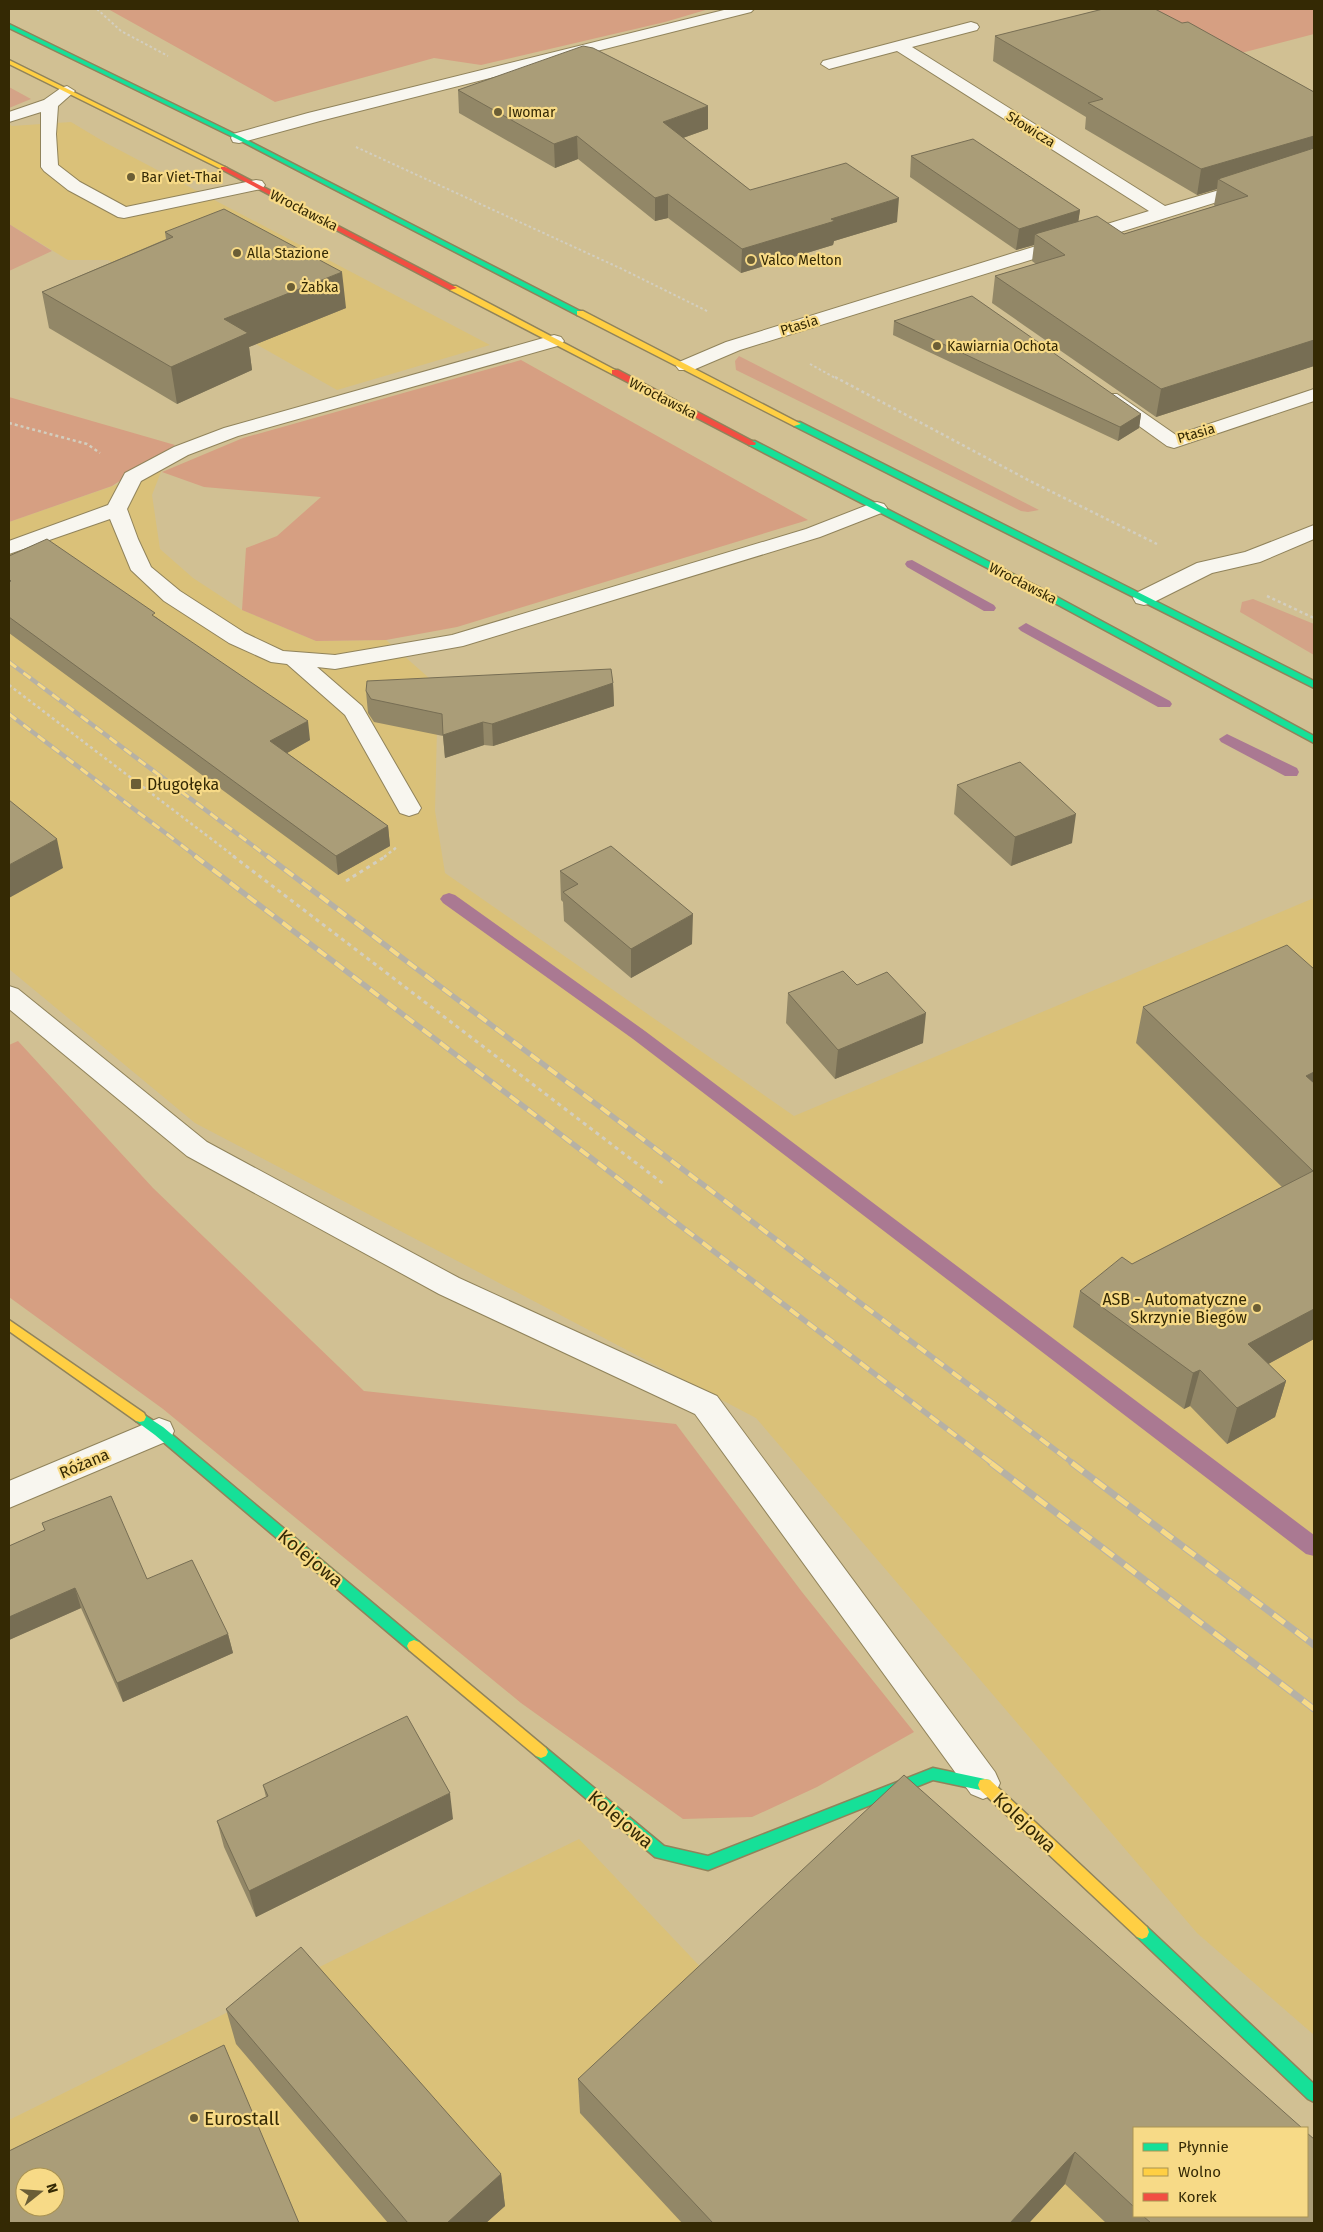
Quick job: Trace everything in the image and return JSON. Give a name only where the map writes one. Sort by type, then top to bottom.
[{"type":"main road","points":[[9,26],[239,138],[774,412],[1314,685]]},
{"type":"main road","name":"Wrocławska","points":[[9,62],[256,186],[1041,592],[1314,740]]},
{"type":"main road","name":"Kolejowa","points":[[9,1325],[159,1431],[660,1852],[708,1863],[933,1774],[983,1783],[1314,2094]]},
{"type":"street","points":[[239,138],[314,117],[746,9]]},
{"type":"street","points":[[829,64],[971,27]]},
{"type":"street","name":"Słowicza","points":[[899,46],[1163,212]]},
{"type":"street","points":[[9,116],[50,104],[66,91]]},
{"type":"street","points":[[50,104],[48,134],[50,167],[74,186],[124,213],[256,186]]},
{"type":"street","name":"Ptasia","points":[[686,366],[733,346],[951,286],[1163,212],[1314,167]]},
{"type":"street","points":[[554,341],[231,432],[181,451],[132,477],[117,509],[127,539],[142,570],[172,596],[237,638],[279,657],[335,662],[455,641],[821,531],[877,508]]},
{"type":"street","name":"Ptasia","points":[[1094,386],[1174,442],[1314,395]]},
{"type":"street","points":[[10,548],[117,509]]},
{"type":"street","points":[[1144,598],[1205,568],[1252,557],[1314,531]]},
{"type":"street","points":[[293,658],[354,711],[408,808]]},
{"type":"street","points":[[9,995],[197,1149],[449,1286],[706,1405],[983,1783]]},
{"type":"street","name":"Różana","points":[[9,1495],[159,1431]]},
{"type":"path","points":[[9,423],[87,444],[132,477]]},
{"type":"path","points":[[9,685],[665,1185]]},
{"type":"path","points":[[346,881],[396,850],[408,808]]},
{"type":"shaded area","points":[[108,9],[709,9],[665,22],[481,65],[434,58],[275,102]]},
{"type":"shaded area","points":[[1137,9],[1314,9],[1314,34],[1226,57]]},
{"type":"shaded area","points":[[9,87],[31,99],[9,108]]},
{"type":"shaded area","points":[[71,122],[106,143],[490,345],[337,390],[108,260],[68,260],[9,224],[9,124],[12,126]]},
{"type":"shaded area","points":[[9,224],[52,251],[9,271]]},
{"type":"shaded area","points":[[739,356],[1039,510],[1021,511],[736,370],[735,361]]},
{"type":"shaded area","points":[[521,360],[808,520],[457,627],[386,640],[316,641],[242,610],[246,548],[277,536],[321,497],[204,487],[162,472],[243,438]]},
{"type":"shaded area","points":[[9,397],[175,445],[112,486],[9,522]]},
{"type":"shaded area","points":[[162,469],[152,495],[160,549],[193,578],[242,610],[316,641],[386,640],[438,686],[435,811],[445,873],[794,1116],[1314,898],[1314,2035],[1197,1933],[756,1418],[195,1123],[9,969],[9,522]]},
{"type":"shaded area","points":[[1253,599],[1314,624],[1314,655],[1240,612],[1242,602]]},
{"type":"shaded area","points":[[18,1041],[153,1188],[364,1391],[676,1424],[802,1592],[914,1732],[817,1787],[752,1817],[683,1819],[521,1703],[163,1409],[9,1297],[9,1045]]},
{"type":"shaded area","points":[[579,1839],[708,1975],[1133,2128],[1133,2217],[1308,2217],[1314,2187],[1314,2223],[9,2223],[9,2120]]},
{"type":"building","points":[[1103,9],[1155,9],[1182,23],[1188,22],[1314,92],[1314,136],[1201,169],[1088,103],[1103,99],[995,36]]},
{"type":"building","points":[[583,46],[593,48],[708,106],[663,122],[750,190],[846,163],[899,198],[831,219],[835,221],[742,249],[668,194],[655,198],[577,136],[554,144],[458,90]]},
{"type":"building","points":[[973,139],[1080,210],[1019,229],[911,156]]},
{"type":"building","points":[[1314,148],[1314,340],[1161,389],[995,276],[1065,255],[1035,234],[1097,216],[1124,234],[1248,196],[1218,179]]},
{"type":"building","points":[[224,209],[342,272],[224,319],[248,333],[171,367],[42,292],[173,237],[165,232]]},
{"type":"building","points":[[972,296],[1141,414],[1120,427],[894,321]]},
{"type":"building","points":[[47,539],[155,613],[152,615],[308,721],[270,741],[388,826],[336,856],[9,617],[9,582],[11,581],[9,579],[9,556]]},
{"type":"building","points":[[611,669],[613,683],[492,724],[483,722],[443,735],[442,714],[371,699],[366,691],[367,681]]},
{"type":"building","points":[[1020,762],[1076,814],[1015,837],[957,785]]},
{"type":"building","points":[[9,800],[57,839],[9,865]]},
{"type":"building","points":[[611,846],[693,914],[631,949],[563,892],[578,884],[560,871]]},
{"type":"building","points":[[1287,945],[1314,969],[1314,1072],[1306,1076],[1314,1083],[1314,1309],[1248,1344],[1286,1381],[1237,1408],[1200,1370],[1193,1373],[1080,1291],[1122,1257],[1132,1264],[1313,1171],[1143,1007]]},
{"type":"building","points":[[843,971],[857,985],[887,972],[926,1013],[838,1050],[788,993]]},
{"type":"building","points":[[111,1496],[147,1579],[192,1560],[228,1634],[117,1683],[75,1588],[9,1617],[9,1546],[45,1530],[42,1523]]},
{"type":"building","points":[[407,1716],[450,1793],[249,1891],[217,1821],[268,1796],[263,1785]]},
{"type":"building","points":[[904,1775],[1301,2127],[1133,2127],[1133,2206],[1075,2152],[1010,2223],[713,2223],[578,2079]]},
{"type":"building","points":[[301,1947],[501,2174],[447,2223],[408,2223],[226,2009]]},
{"type":"building","name":"Eurostall","points":[[224,2045],[299,2223],[9,2223],[9,2151]]},
{"type":"building","points":[[1308,2134],[1314,2139],[1314,2223],[1151,2223],[1144,2217],[1308,2217]]},
{"type":"waterway","points":[[912,564],[989,608]]},
{"type":"waterway","points":[[1026,628],[1164,704]]},
{"type":"waterway","points":[[1227,739],[1291,772]]},
{"type":"waterway","points":[[449,899],[639,1035],[1314,1547]]},
{"type":"railway","points":[[9,662],[268,857]]},
{"type":"railway","points":[[9,714],[197,857]]},
{"type":"railway","points":[[195,856],[993,1464]]},
{"type":"railway","points":[[267,856],[1074,1464]]},
{"type":"railway","points":[[991,1463],[1314,1709]]},
{"type":"railway","points":[[1072,1463],[1314,1645]]},
{"type":"traffic: fast","points":[[9,26],[239,138],[580,313]]},
{"type":"traffic: fast","points":[[797,424],[1314,685]]},
{"type":"traffic: fast","points":[[752,443],[1041,592],[1314,740]]},
{"type":"traffic: fast","points":[[140,1417],[414,1646]]},
{"type":"traffic: fast","points":[[541,1752],[660,1852],[708,1863],[933,1774],[985,1785]]},
{"type":"traffic: fast","points":[[1142,1932],[1314,2094]]},
{"type":"traffic: slow","points":[[9,62],[223,168]]},
{"type":"traffic: slow","points":[[453,288],[615,372]]},
{"type":"traffic: slow","points":[[580,313],[797,424]]},
{"type":"traffic: slow","points":[[9,1325],[140,1417]]},
{"type":"traffic: slow","points":[[414,1646],[541,1752]]},
{"type":"traffic: slow","points":[[985,1785],[1142,1932]]},
{"type":"traffic: jam","points":[[223,168],[453,288]]},
{"type":"traffic: jam","points":[[615,372],[752,443]]},
{"type":"place","name":"Iwomar","points":[[498,112]]},
{"type":"place","name":"Bar Viet-Thai","points":[[131,177]]},
{"type":"place","name":"Alla Stazione","points":[[237,253]]},
{"type":"place","name":"Valco Melton","points":[[751,260]]},
{"type":"place","name":"Żabka","points":[[291,287]]},
{"type":"place","name":"Kawiarnia Ochota","points":[[937,346]]},
{"type":"place","name":"Długołęka","points":[[136,784]]},
{"type":"place","name":"ASB - Automatyczne Skrzynie Biegów","points":[[1257,1308]]},
{"type":"place","name":"Eurostall","points":[[194,2118]]}]
